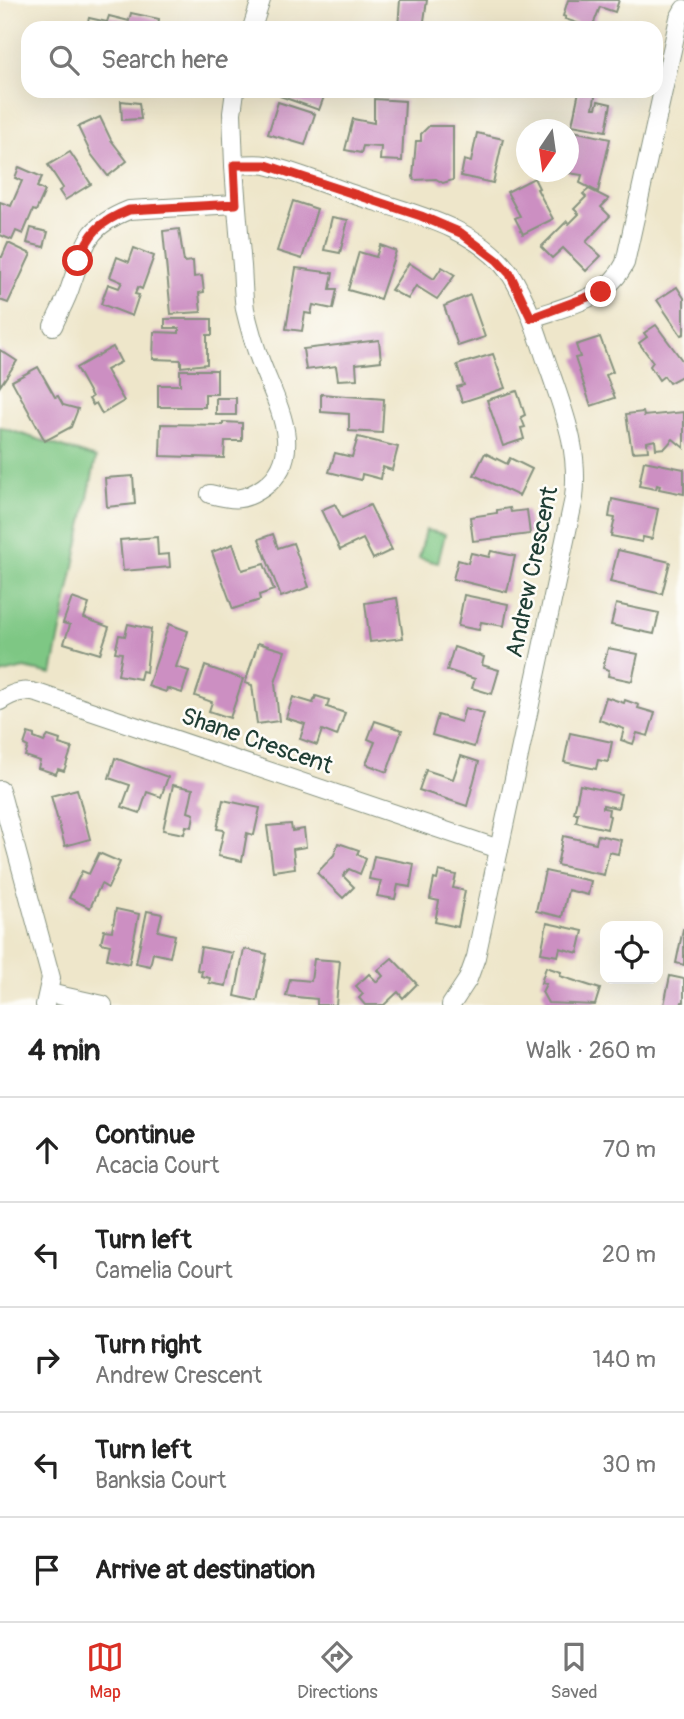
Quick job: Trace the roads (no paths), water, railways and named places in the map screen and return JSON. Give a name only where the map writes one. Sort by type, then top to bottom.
[{"type":"street","points":[[254,21],[261,0]]},
{"type":"street","points":[[663,91],[679,18],[684,9]]},
{"type":"street","points":[[210,494],[235,500],[253,495],[270,483],[285,454],[287,437],[284,420],[260,359],[245,308],[236,204],[232,113],[234,98]]},
{"type":"street","points":[[531,318],[601,292],[620,273],[625,263],[661,98]]},
{"type":"street","name":"Andrew Crescent","points":[[234,165],[266,165],[421,216],[461,233],[497,260],[510,274],[531,318],[572,437],[576,477],[571,512],[476,957],[468,979],[451,1005]]},
{"type":"street","points":[[53,326],[70,290],[85,243],[97,226],[129,210],[236,204]]},
{"type":"street","name":"Shane Crescent","points":[[0,701],[12,693],[22,691],[40,694],[499,849]]},
{"type":"street","points":[[0,790],[51,978],[47,999],[103,1005]]}]
